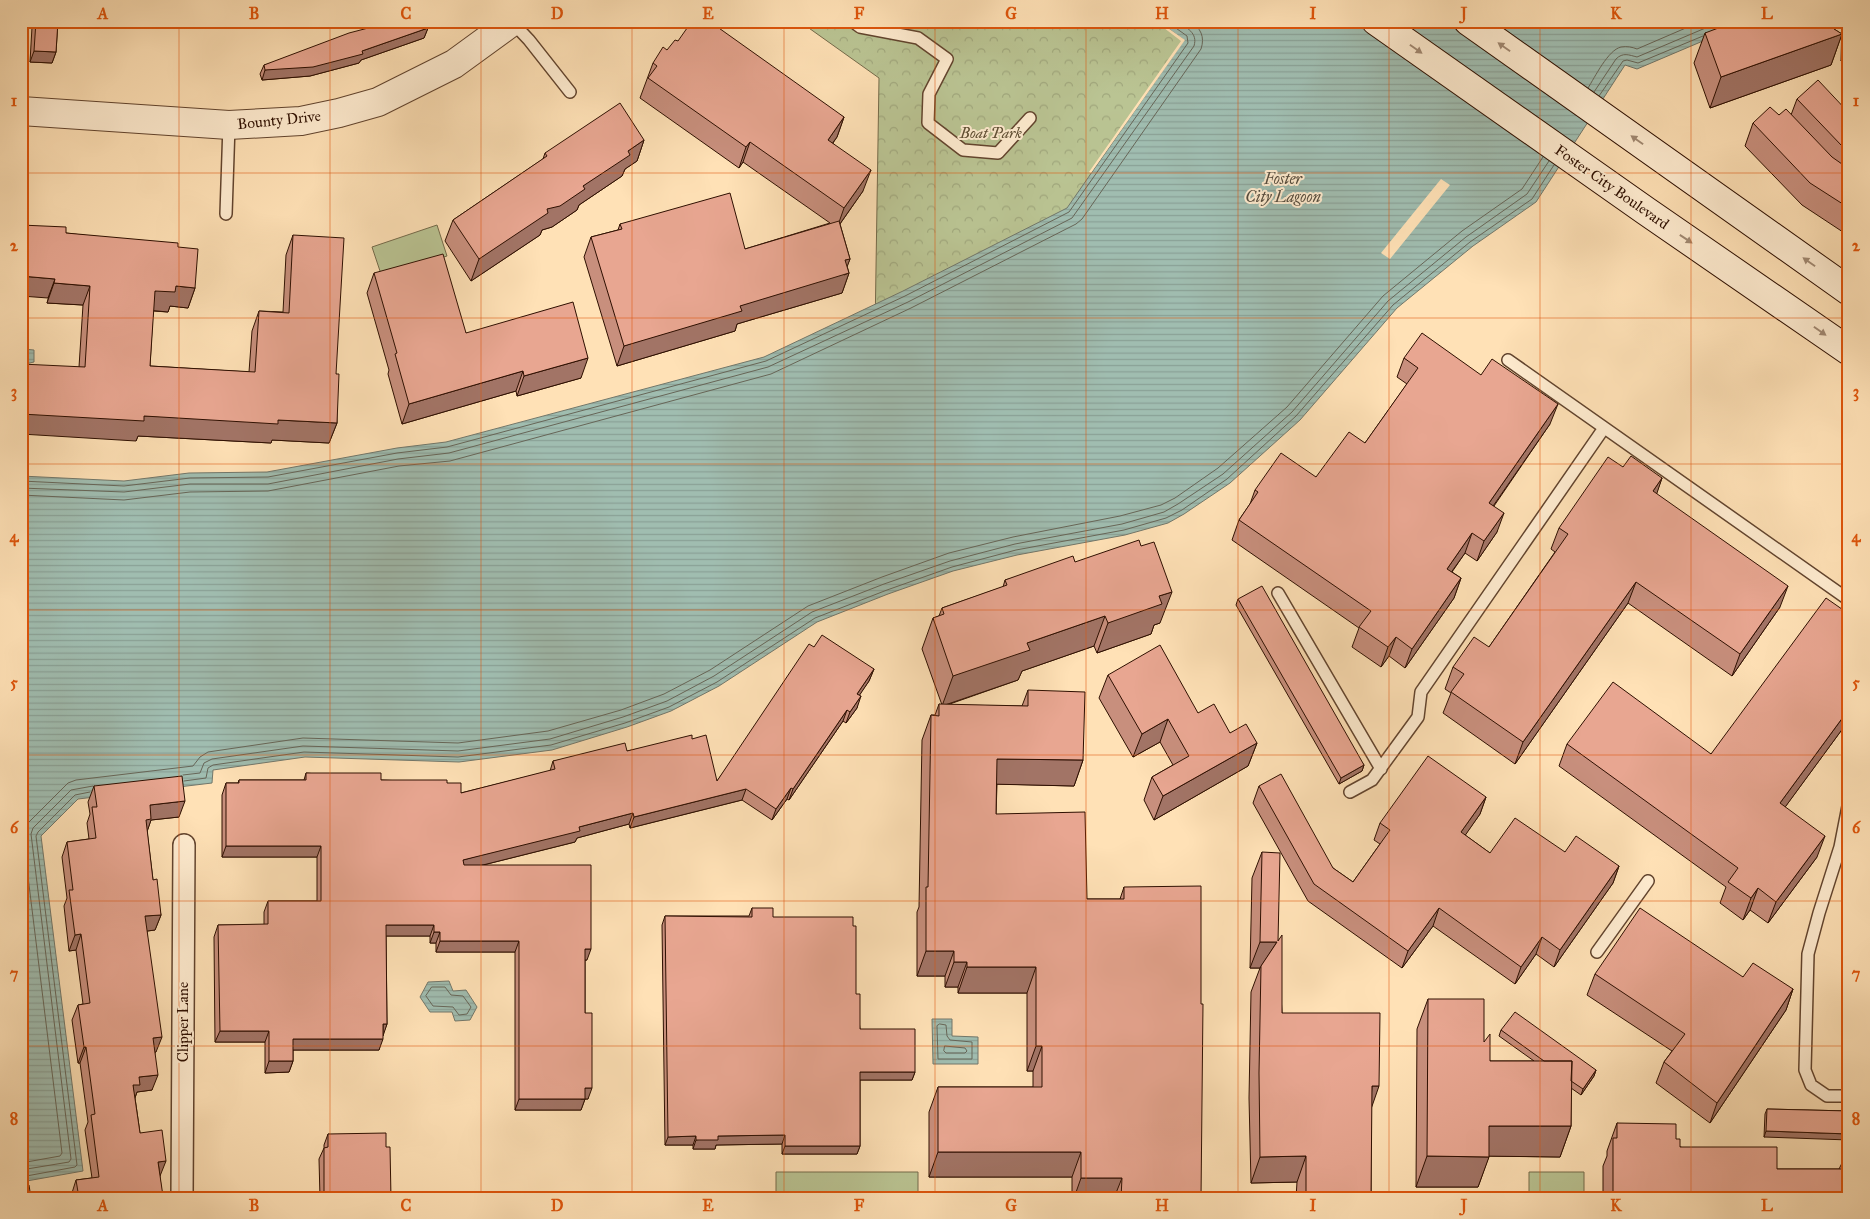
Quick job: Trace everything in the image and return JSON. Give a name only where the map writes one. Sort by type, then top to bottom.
[{"type":"main road","name":"Foster City Boulevard","points":[[1376,21],[1849,351]]},
{"type":"main road","points":[[1468,21],[1849,290]]},
{"type":"main road","name":"Bounty Drive","points":[[21,110],[229,126],[301,121],[378,102],[454,64],[513,22]]},
{"type":"street","name":"Clipper Lane","points":[[182,1198],[184,845]]},
{"type":"lane","points":[[852,21],[860,27],[918,38],[947,59],[929,94],[928,123],[963,150],[998,153],[1030,118]]},
{"type":"lane","points":[[513,22],[570,92]]},
{"type":"lane","points":[[226,214],[229,126]]},
{"type":"lane","points":[[1508,360],[1849,600]]},
{"type":"lane","points":[[1350,792],[1372,780],[1418,718],[1421,692],[1604,428]]},
{"type":"lane","points":[[1278,593],[1381,768]]},
{"type":"lane","points":[[1849,800],[1840,847],[1808,954],[1806,1070],[1811,1085],[1827,1096],[1849,1096]]},
{"type":"lane","points":[[1597,952],[1648,881]]},
{"type":"green space","name":"Boat Park","points":[[799,21],[1229,21],[1075,210],[875,332],[879,78]]},
{"type":"green space","points":[[437,225],[447,256],[382,277],[372,247]]},
{"type":"green space","points":[[776,1172],[918,1172],[918,1198],[776,1198]]},
{"type":"green space","points":[[1529,1172],[1584,1172],[1584,1198],[1529,1198]]},
{"type":"water","name":"Foster City Lagoon","points":[[1158,21],[1750,21],[1637,69],[1625,65],[1536,202],[1473,246],[1397,308],[1300,420],[1230,483],[1168,523],[1125,535],[1017,555],[953,571],[888,594],[817,622],[719,686],[671,711],[627,727],[552,750],[459,762],[305,757],[213,770],[212,783],[78,799],[41,836],[83,1171],[21,1182],[21,476],[124,481],[189,473],[267,472],[397,448],[446,442],[764,357],[903,291],[1067,208],[1184,40]]},
{"type":"water","points":[[23,349],[34,350],[34,362],[21,365]]},
{"type":"water","points":[[449,981],[453,991],[466,990],[477,1007],[470,1020],[455,1021],[452,1012],[430,1012],[420,997],[428,982]]},
{"type":"water","points":[[932,1019],[952,1019],[952,1036],[978,1037],[978,1064],[933,1064]]},
{"type":"pier","points":[[1155,21],[1158,21],[1185,40],[1091,173],[1089,172],[1181,41]]},
{"type":"pier","points":[[1441,179],[1450,185],[1390,259],[1381,253]]},
{"type":"building","points":[[36,21],[58,21],[56,52],[34,51]]},
{"type":"building","points":[[395,21],[425,21],[428,28],[362,51],[363,54],[313,67],[265,70],[264,65],[349,33]]},
{"type":"building","points":[[692,21],[709,21],[844,117],[828,140],[871,170],[844,208],[750,142],[746,147],[648,78],[657,66],[653,63],[663,47],[667,50],[675,40],[678,41]]},
{"type":"building","points":[[1737,21],[1831,21],[1834,29],[1842,34],[1721,77],[1705,33]]},
{"type":"building","points":[[1818,80],[1849,113],[1849,151],[1797,99]]},
{"type":"building","points":[[620,103],[644,140],[628,151],[630,155],[583,186],[585,189],[560,206],[547,209],[548,213],[479,259],[453,220],[547,156],[545,153]]},
{"type":"building","points":[[1770,107],[1779,115],[1786,109],[1832,157],[1849,169],[1849,208],[1810,183],[1753,123]]},
{"type":"building","points":[[730,193],[745,249],[839,221],[850,259],[845,260],[849,273],[740,306],[742,311],[624,346],[591,237],[622,229],[620,224]]},
{"type":"building","points":[[21,225],[66,227],[66,233],[178,243],[178,247],[198,249],[195,288],[176,286],[175,292],[155,291],[150,366],[255,372],[259,311],[289,313],[293,235],[344,238],[336,374],[339,374],[337,423],[278,420],[278,424],[144,416],[144,421],[21,414],[21,364],[85,367],[90,286],[54,283],[55,279],[21,276]]},
{"type":"building","points":[[443,254],[466,333],[573,302],[588,358],[524,376],[523,371],[409,404],[395,354],[397,353],[374,273]]},
{"type":"building","points":[[1422,333],[1481,375],[1492,359],[1558,404],[1489,503],[1504,513],[1484,541],[1472,533],[1447,569],[1461,578],[1412,649],[1396,637],[1388,647],[1359,627],[1371,611],[1239,520],[1258,492],[1255,490],[1281,453],[1316,477],[1349,432],[1365,443],[1418,368],[1404,358]]},
{"type":"building","points":[[1631,456],[1662,478],[1653,491],[1788,586],[1740,654],[1636,582],[1523,742],[1451,692],[1464,674],[1453,667],[1474,637],[1489,647],[1568,534],[1559,528],[1608,457],[1623,467]]},
{"type":"building","points":[[1139,540],[1141,546],[1154,542],[1172,592],[1159,596],[1162,604],[1108,623],[1105,616],[1027,643],[1030,650],[953,676],[933,618],[944,614],[942,608],[1007,585],[1005,580],[1073,556],[1075,562]]},
{"type":"building","points":[[1262,586],[1364,765],[1341,778],[1238,599]]},
{"type":"building","points":[[1826,598],[1849,614],[1849,709],[1780,803],[1825,836],[1776,902],[1758,888],[1751,898],[1728,882],[1738,868],[1567,744],[1613,682],[1711,754]]},
{"type":"building","points":[[822,635],[874,669],[857,694],[861,696],[850,712],[847,710],[793,789],[791,788],[776,809],[746,789],[634,817],[633,813],[579,827],[580,831],[463,860],[464,865],[591,865],[591,949],[585,949],[585,1013],[592,1013],[592,1088],[585,1088],[585,1099],[519,1099],[519,941],[440,941],[440,932],[434,932],[434,925],[386,925],[387,1024],[383,1024],[383,1039],[293,1039],[293,1061],[269,1061],[269,1031],[220,1031],[218,925],[268,924],[268,901],[321,901],[321,846],[226,846],[226,783],[239,783],[239,780],[306,780],[306,773],[381,773],[381,780],[447,780],[447,783],[461,783],[461,793],[555,769],[553,761],[625,743],[627,751],[692,735],[692,739],[706,735],[717,781],[809,644],[814,647]]},
{"type":"building","points":[[1160,645],[1198,713],[1214,704],[1230,733],[1246,724],[1257,743],[1163,796],[1152,777],[1189,756],[1168,719],[1142,734],[1108,675]]},
{"type":"building","points":[[1028,690],[1085,692],[1083,760],[997,759],[996,814],[1085,812],[1087,899],[1124,899],[1124,887],[1201,886],[1201,1004],[1203,1004],[1201,1198],[1121,1198],[1122,1178],[1081,1178],[1081,1152],[938,1152],[938,1087],[1042,1087],[1042,1046],[1036,1046],[1036,967],[967,967],[967,962],[954,962],[954,951],[926,951],[931,715],[939,716],[939,704],[1028,706]]},
{"type":"building","points":[[1428,756],[1486,797],[1461,832],[1490,853],[1515,818],[1565,852],[1576,836],[1619,866],[1560,950],[1542,937],[1521,967],[1439,908],[1408,951],[1314,884],[1259,786],[1281,774],[1333,868],[1353,882],[1390,830],[1380,823]]},
{"type":"building","points":[[182,776],[185,801],[150,805],[151,819],[146,820],[153,880],[157,879],[161,915],[145,916],[162,1037],[153,1038],[158,1075],[139,1077],[140,1085],[133,1085],[140,1133],[162,1130],[166,1161],[158,1162],[163,1196],[151,1198],[79,1198],[76,1180],[99,1177],[91,1115],[95,1114],[78,1005],[90,1003],[81,934],[75,935],[69,890],[73,890],[67,842],[96,838],[92,807],[97,807],[94,786]]},
{"type":"building","points":[[1262,852],[1280,853],[1278,941],[1282,935],[1282,1013],[1380,1013],[1379,1086],[1372,1086],[1371,1198],[1306,1198],[1306,1156],[1260,1157],[1261,966],[1277,942],[1260,942]]},
{"type":"building","points":[[752,908],[773,908],[773,917],[853,917],[853,926],[856,926],[856,994],[860,994],[860,1029],[915,1029],[915,1072],[860,1072],[860,1146],[785,1146],[785,1135],[718,1136],[718,1140],[696,1140],[696,1136],[668,1137],[665,916],[752,917]]},
{"type":"building","points":[[1640,908],[1743,977],[1753,963],[1793,989],[1717,1103],[1664,1062],[1685,1034],[1595,974]]},
{"type":"building","points":[[1428,999],[1484,999],[1484,1042],[1490,1034],[1490,1061],[1572,1061],[1571,1126],[1489,1126],[1489,1157],[1427,1156]]},
{"type":"building","points":[[1515,1012],[1596,1070],[1583,1089],[1571,1081],[1572,1061],[1544,1061],[1501,1030]]},
{"type":"building","points":[[1767,1109],[1849,1111],[1849,1134],[1766,1131]]},
{"type":"building","points":[[1617,1123],[1676,1124],[1676,1139],[1680,1139],[1680,1147],[1777,1147],[1777,1169],[1842,1169],[1842,1163],[1849,1163],[1849,1198],[1613,1198],[1613,1138],[1617,1138]]},
{"type":"building","points":[[386,1133],[386,1147],[390,1147],[391,1198],[324,1198],[324,1148],[328,1147],[328,1134]]},
{"type":"building","points":[[29,1185],[31,1198],[21,1198],[21,1186]]}]
